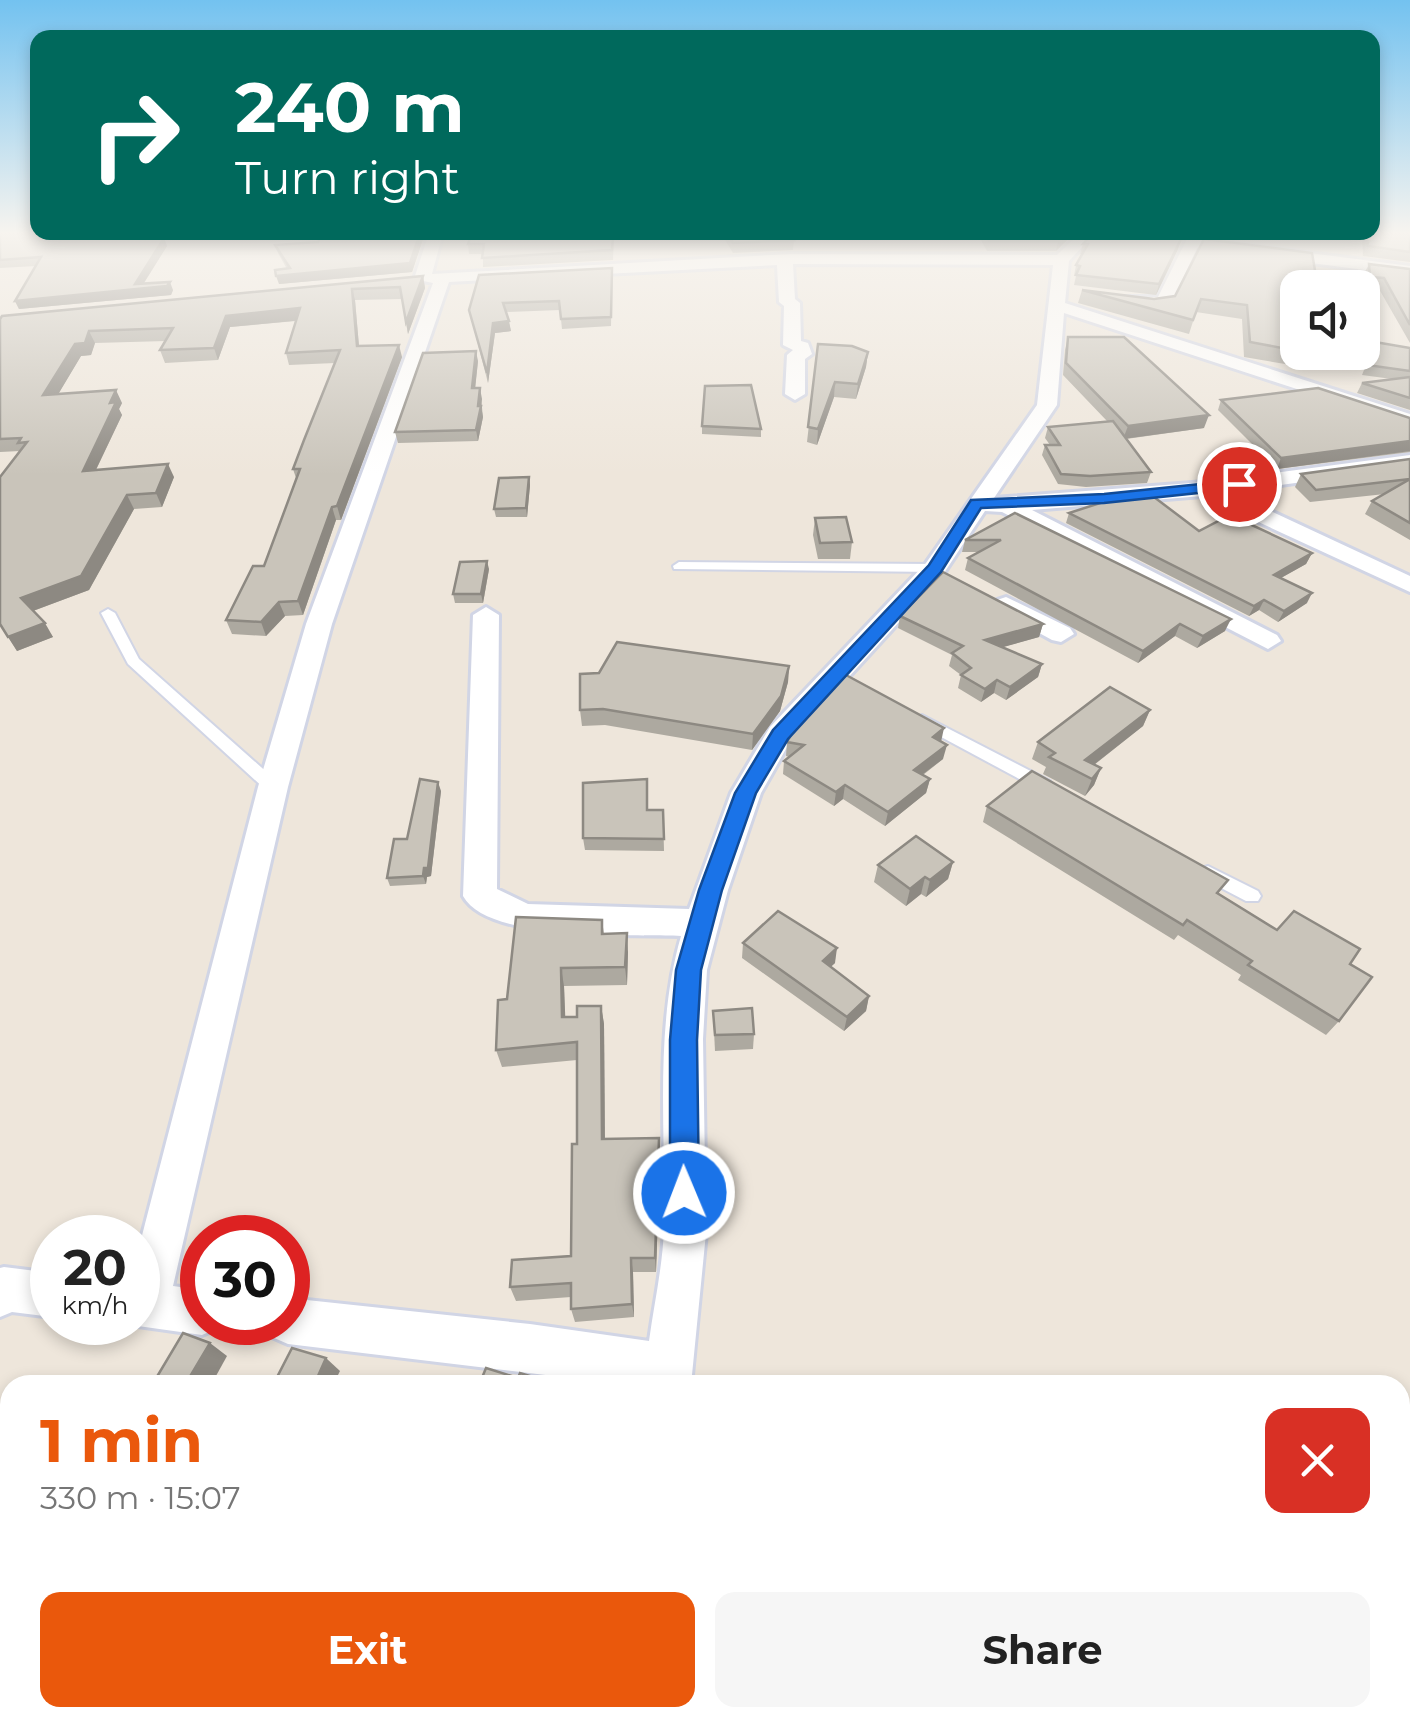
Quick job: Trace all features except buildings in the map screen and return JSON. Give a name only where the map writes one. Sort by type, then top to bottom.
[{"type":"street","points":[[160,1234],[273,786],[319,624],[420,314]]},
{"type":"street","points":[[792,314],[792,345],[802,347],[802,354],[796,355],[795,394]]},
{"type":"street","points":[[670,1375],[685,1232],[684,1040],[688,970],[746,793],[780,734],[846,679],[943,573],[991,504],[1048,404],[1063,314]]},
{"type":"street","points":[[1112,314],[1410,420]]},
{"type":"street","points":[[991,504],[1205,489],[1410,461]]},
{"type":"street","points":[[1376,466],[1410,481]]},
{"type":"street","points":[[1205,489],[1410,585]]},
{"type":"street","points":[[991,504],[1268,642]]},
{"type":"street","points":[[982,593],[1061,634]]},
{"type":"street","points":[[486,615],[480,896],[524,916],[702,923]]},
{"type":"street","points":[[1,1291],[30,1293]]},
{"type":"street","points":[[310,1323],[530,1347],[665,1375]]},
{"type":"lane","points":[[678,566],[943,573]]},
{"type":"lane","points":[[108,614],[133,661],[273,786]]},
{"type":"lane","points":[[907,712],[1062,795]]},
{"type":"lane","points":[[1200,869],[1252,896]]},
{"type":"route","points":[[684,1193],[688,970],[711,890],[746,793],[780,734],[935,568],[976,504],[1104,499],[1239,484]]}]
